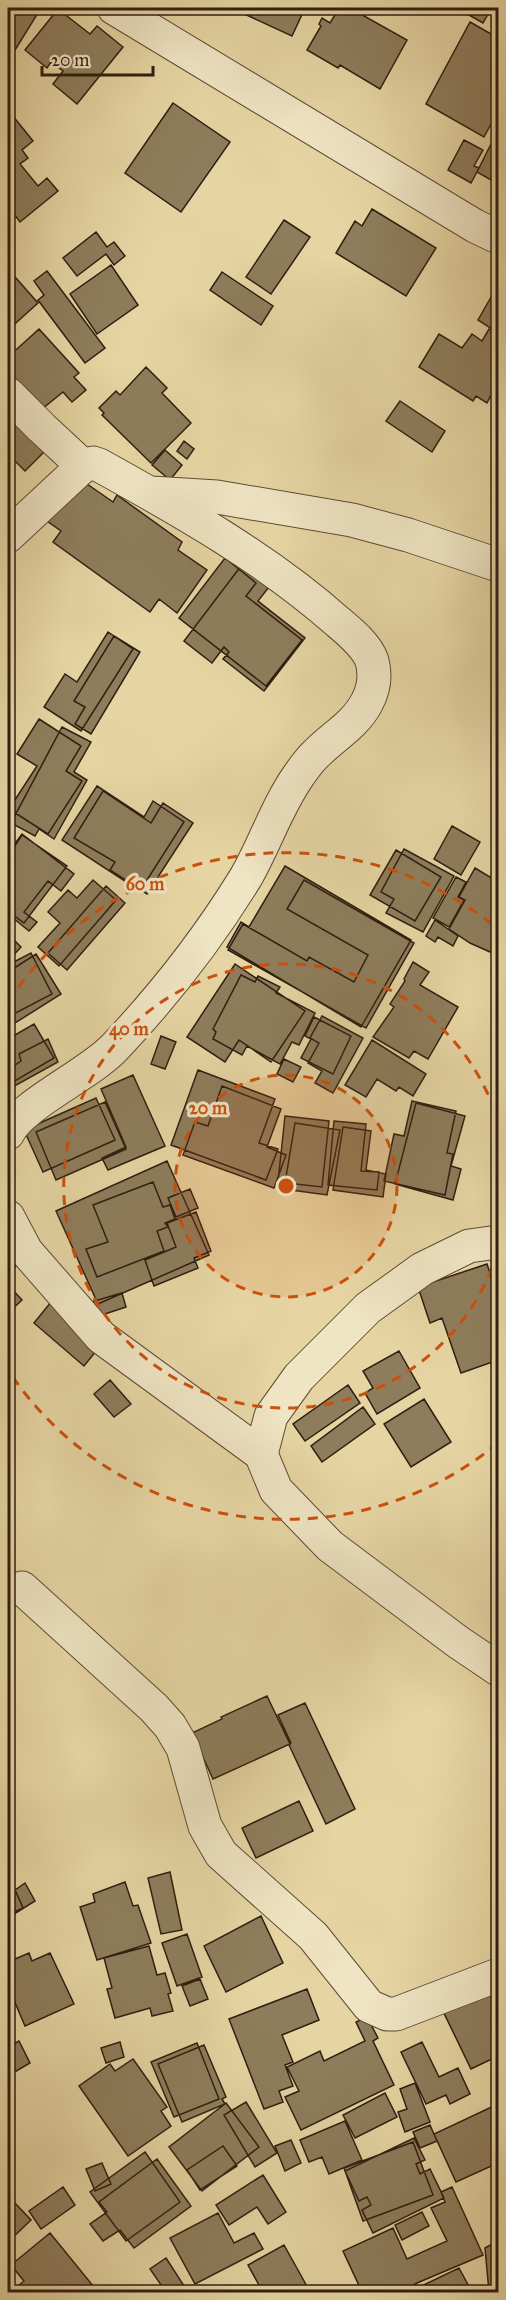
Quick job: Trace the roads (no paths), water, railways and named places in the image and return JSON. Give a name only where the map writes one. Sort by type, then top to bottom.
[{"type":"street","points":[[114,8],[476,226],[498,237]]},
{"type":"street","points":[[8,394],[83,466]]},
{"type":"street","points":[[8,536],[83,466],[93,463],[99,465],[150,493],[257,560],[315,602],[354,636],[371,658],[376,676],[368,701],[360,715],[315,754],[297,778],[246,876],[188,963],[114,1048],[98,1063],[27,1112],[8,1133]]},
{"type":"street","points":[[150,493],[217,497],[352,520],[408,535],[498,565]]},
{"type":"street","points":[[8,1217],[26,1251],[101,1337],[261,1454],[276,1490],[330,1546],[458,1642],[498,1669]]},
{"type":"street","points":[[261,1454],[271,1416],[299,1377],[368,1308],[422,1269],[469,1246],[498,1242]]},
{"type":"street","points":[[22,1588],[154,1708],[170,1726],[183,1748],[205,1826],[214,1845],[234,1867],[313,1936],[369,2006],[387,2014],[396,2014],[498,1975]]}]
